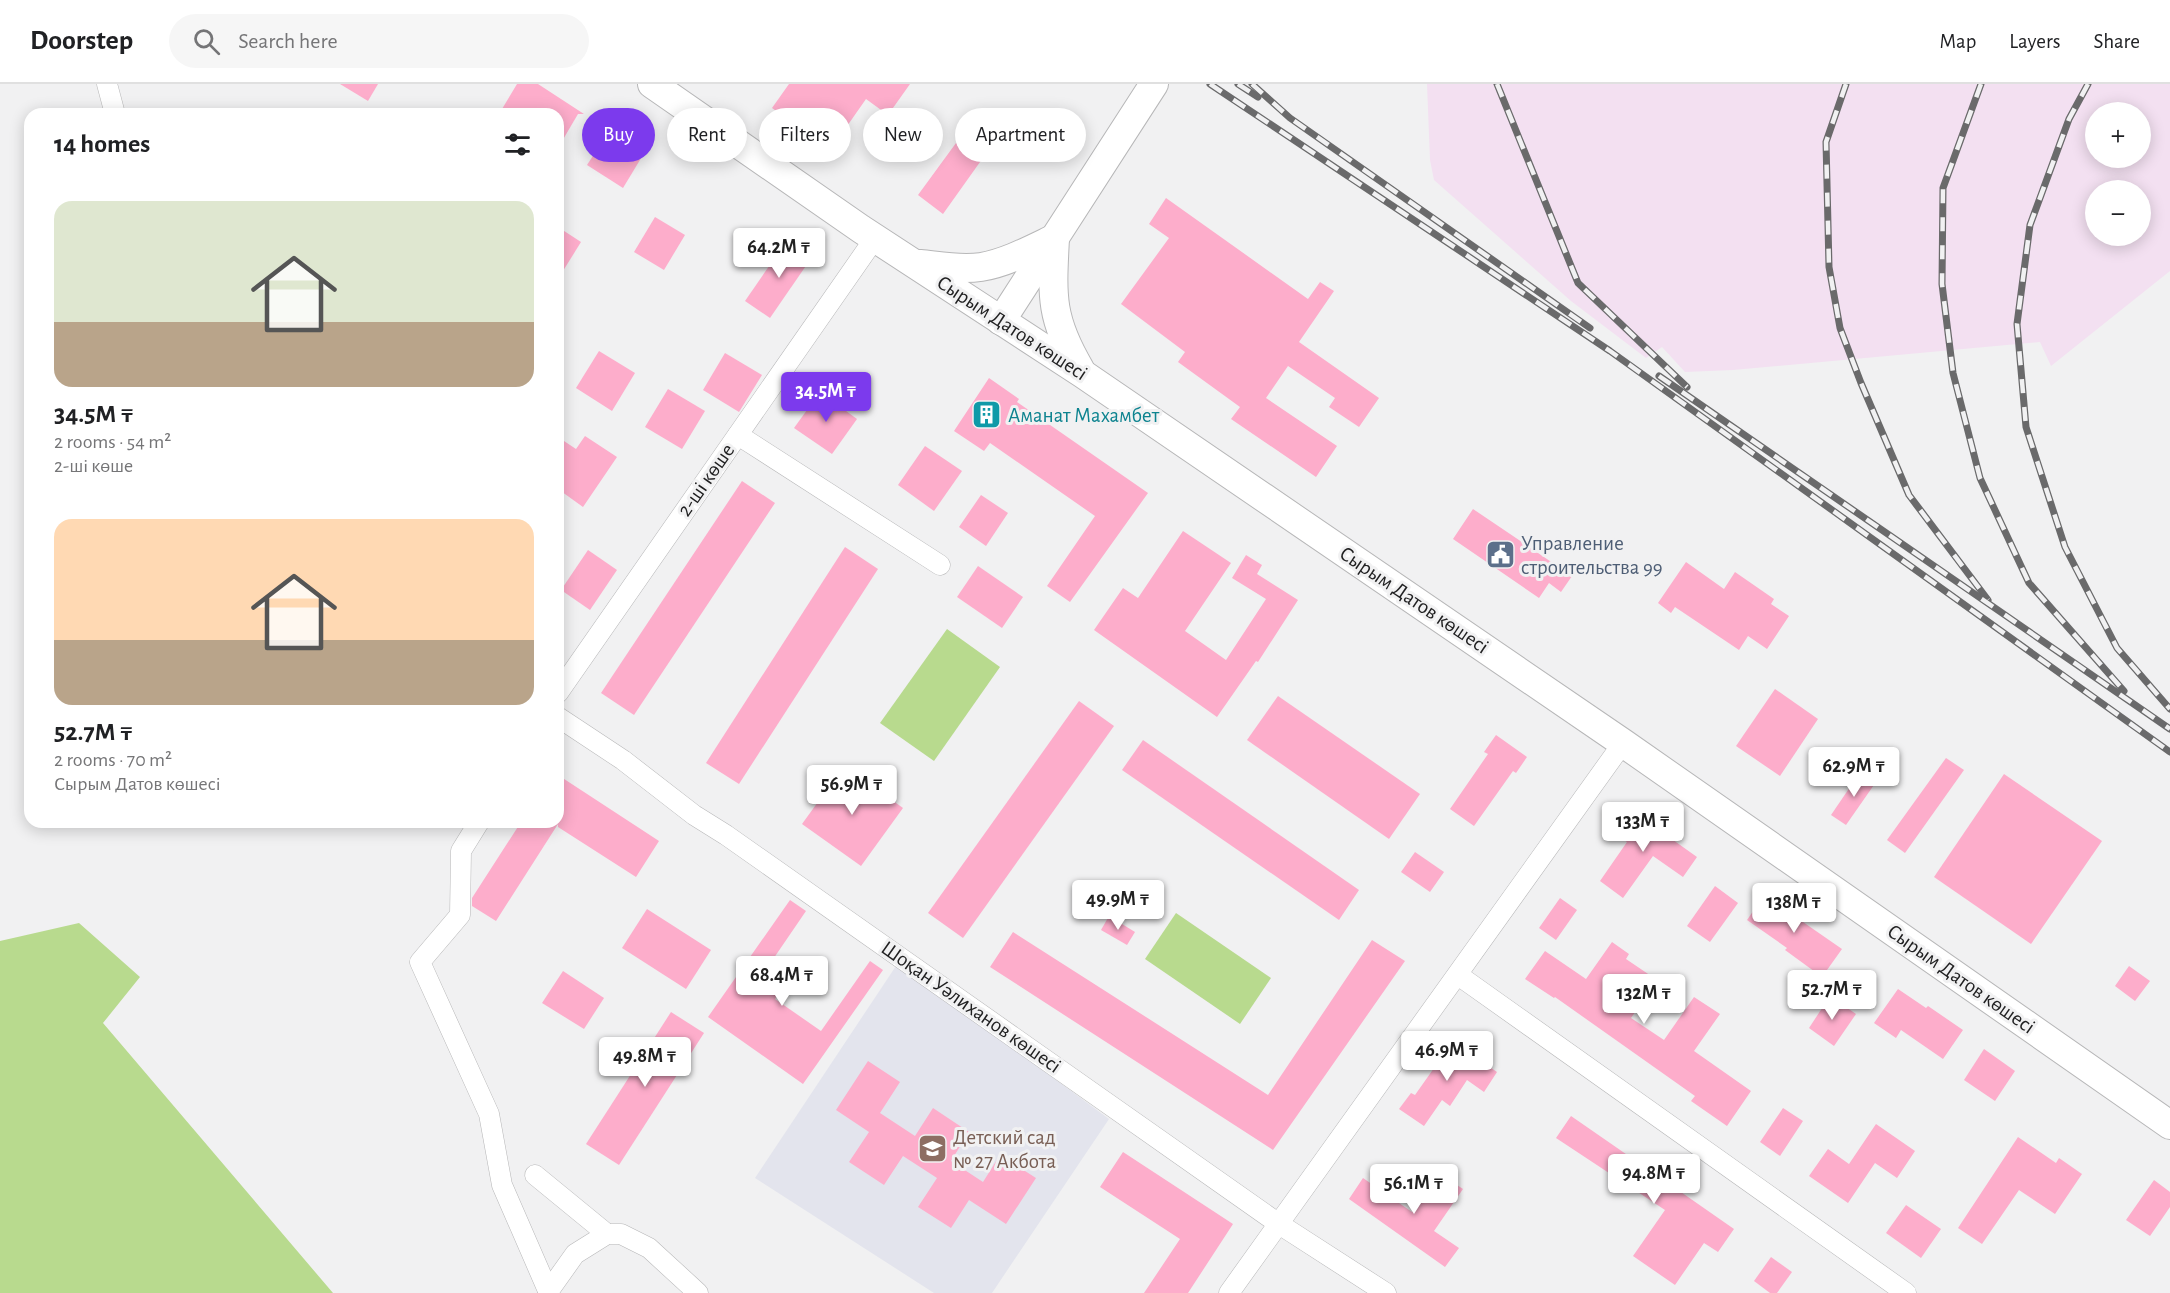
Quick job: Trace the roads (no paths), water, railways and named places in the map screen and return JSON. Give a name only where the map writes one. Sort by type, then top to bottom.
[{"type":"main road","name":"Сырым Датов көшесі","points":[[652,84],[875,238],[1083,374],[1623,743],[2170,1125]]},
{"type":"main road","points":[[1001,321],[1154,84]]},
{"type":"main road","points":[[913,263],[954,268],[981,267],[1010,259],[1055,238]]},
{"type":"main road","points":[[1055,238],[1052,287],[1056,317],[1065,343],[1083,374]]},
{"type":"street","points":[[107,84],[113,108]]},
{"type":"street","name":"2-ші көше","points":[[564,684],[875,238]]},
{"type":"street","points":[[738,435],[940,565]]},
{"type":"street","name":"Шоқан Уәлиханов көшесі","points":[[564,721],[623,760],[694,815],[726,835],[1279,1224],[1386,1293]]},
{"type":"street","points":[[1229,1293],[1623,743]]},
{"type":"street","points":[[475,828],[461,851],[460,915],[420,962],[489,1114],[502,1185],[549,1292]]},
{"type":"street","points":[[1458,975],[1906,1293]]},
{"type":"street","points":[[535,1174],[607,1234]]},
{"type":"street","points":[[549,1292],[575,1254],[607,1234],[621,1234],[649,1248],[698,1293]]},
{"type":"railway","points":[[1210,84],[1610,351],[2170,752]]},
{"type":"railway","points":[[1238,84],[1258,97]]},
{"type":"railway","points":[[1252,84],[1290,118],[1590,328]]},
{"type":"railway","points":[[1497,84],[1578,283],[1687,387]]},
{"type":"railway","points":[[1846,84],[1826,142],[1829,267],[1840,328],[1909,495],[1988,600]]},
{"type":"railway","points":[[1981,84],[1943,188],[1942,284],[1953,373],[1980,478],[2029,583],[2124,691]]},
{"type":"railway","points":[[2088,84],[2069,119],[2030,225],[2017,324],[2026,427],[2065,547],[2117,648],[2170,709]]},
{"type":"railway","points":[[1659,376],[2170,729]]},
{"type":"place","name":"Аманат Махамбет","points":[[987,415]]},
{"type":"place","name":"Управление строительства 99","points":[[1500,555]]},
{"type":"place","name":"Детский сад № 27 Акбота","points":[[932,1149]]}]
